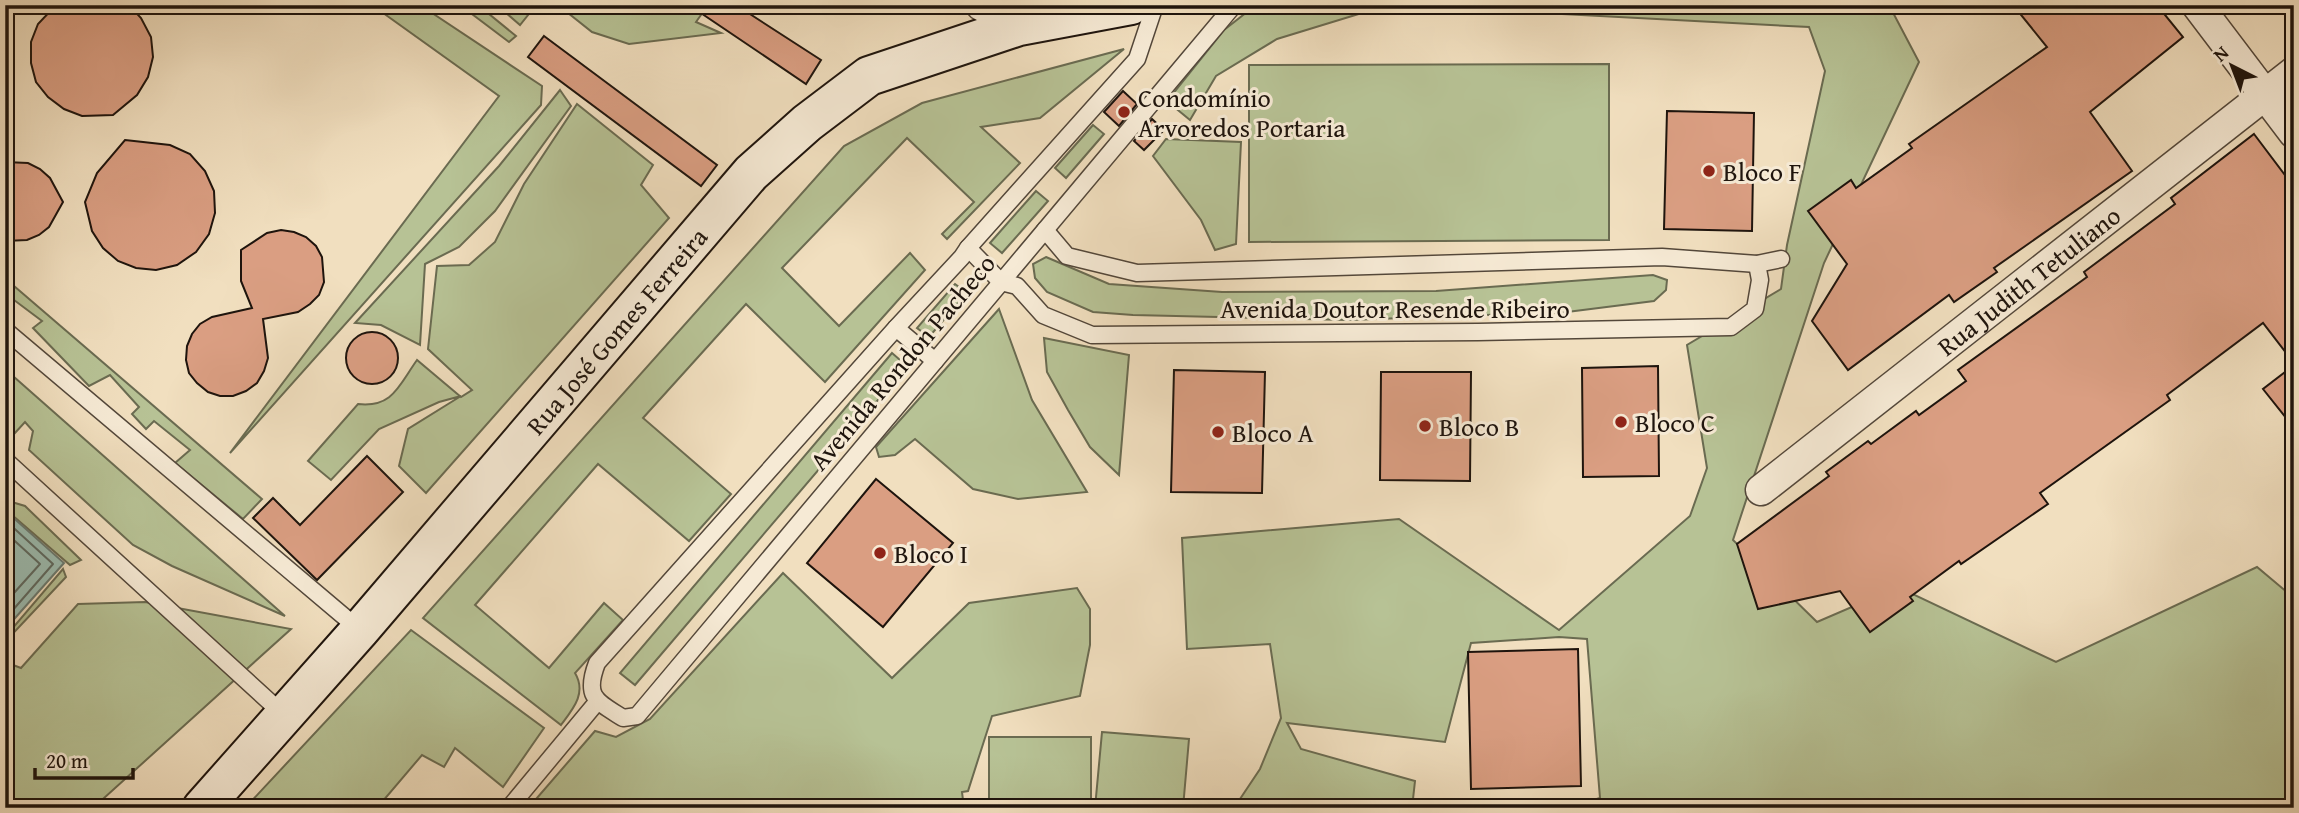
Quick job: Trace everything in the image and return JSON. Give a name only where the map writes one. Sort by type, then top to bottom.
[{"type":"street","points":[[981,5],[1019,26]]},
{"type":"street","name":"Rua José Gomes Ferreira","points":[[202,808],[360,630],[751,173],[807,123],[869,76],[1019,26],[1093,9],[1131,5]]},
{"type":"street","points":[[2197,5],[2294,133]]},
{"type":"street","name":"Rua Judith Tetuliano","points":[[1761,490],[2294,72]]},
{"type":"lane","name":"Avenida Rondon Pacheco","points":[[1155,5],[1137,59],[597,663],[591,678],[592,693],[597,702],[623,718],[637,716],[1234,5]]},
{"type":"lane","name":"Avenida Doutor Resende Ribeiro","points":[[1045,230],[1067,256],[1138,273],[1662,257],[1757,264],[1781,259]]},
{"type":"lane","points":[[968,248],[1001,282]]},
{"type":"lane","name":"Avenida Doutor Resende Ribeiro","points":[[1001,282],[1017,286],[1043,315],[1092,335],[1673,330],[1731,327],[1755,310],[1760,280],[1757,264]]},
{"type":"lane","points":[[896,328],[935,361]]},
{"type":"lane","points":[[5,330],[360,630]]},
{"type":"lane","points":[[5,460],[284,715]]},
{"type":"lane","points":[[509,808],[597,702]]},
{"type":"green space","points":[[372,5],[420,5],[542,86],[541,105],[230,453],[499,96]]},
{"type":"green space","points":[[460,5],[478,5],[516,36],[509,42]]},
{"type":"green space","points":[[497,5],[536,5],[520,25]]},
{"type":"green space","points":[[558,5],[708,5],[696,22],[721,33],[629,44],[592,32]]},
{"type":"green space","points":[[1256,5],[1388,5],[1277,39],[1216,76],[1190,120],[1167,101],[1224,30]]},
{"type":"green space","points":[[1388,5],[1889,5],[1919,62],[1824,263],[1733,540],[1817,622],[1898,587],[2056,662],[2257,567],[2294,598],[2294,808],[1566,808],[1600,798],[1587,639],[1559,637],[1471,643],[1445,742],[1287,723],[1301,749],[1415,781],[1412,808],[1278,808],[1281,801],[1257,808],[1234,808],[1260,769],[1281,718],[1270,644],[1187,649],[1182,538],[1399,519],[1559,630],[1690,516],[1707,468],[1687,345],[1781,289],[1787,245],[1825,71],[1809,27]]},
{"type":"green space","points":[[1124,49],[1040,118],[981,127],[1020,163],[947,239],[942,234],[974,202],[907,138],[782,268],[839,326],[910,253],[925,270],[825,382],[746,304],[643,418],[731,494],[689,541],[598,464],[475,605],[549,668],[604,603],[623,620],[575,673],[580,687],[579,694],[574,707],[561,725],[423,618],[844,146],[922,103]]},
{"type":"green space","points":[[1609,64],[1609,240],[1249,242],[1249,65]]},
{"type":"green space","points":[[560,90],[571,106],[495,211],[459,247],[425,264],[420,345],[381,325],[355,323],[499,166]]},
{"type":"green space","points":[[577,104],[653,165],[641,185],[669,218],[426,493],[399,466],[408,429],[472,390],[428,349],[437,266],[469,265],[495,242],[524,184]]},
{"type":"green space","points":[[1093,125],[1104,134],[1066,178],[1055,168]]},
{"type":"green space","points":[[1166,139],[1241,142],[1236,244],[1215,250],[1201,220],[1153,156]]},
{"type":"green space","points":[[1036,191],[1048,201],[1002,253],[990,243]]},
{"type":"green space","points":[[1046,257],[1109,284],[1222,292],[1436,291],[1653,275],[1667,280],[1666,290],[1654,301],[1567,312],[1349,320],[1133,315],[1093,312],[1047,292],[1035,278],[1033,264]]},
{"type":"green space","points":[[955,284],[967,293],[929,337],[917,328]]},
{"type":"green space","points":[[14,286],[262,499],[243,519],[175,463],[190,450],[154,421],[146,429],[132,414],[139,407],[110,375],[89,386],[33,328],[42,321],[6,294]]},
{"type":"green space","points":[[999,309],[1032,400],[1087,492],[1018,499],[973,489],[915,439],[895,455],[879,457],[876,447]]},
{"type":"green space","points":[[1044,338],[1129,355],[1119,475],[1090,447],[1047,372]]},
{"type":"green space","points":[[892,353],[907,366],[635,685],[620,673]]},
{"type":"green space","points":[[417,360],[460,396],[439,402],[379,429],[331,480],[308,461],[358,404],[379,402],[394,393]]},
{"type":"green space","points":[[5,369],[285,616],[172,566],[133,545],[29,450],[33,431],[25,422],[14,434],[5,426]]},
{"type":"green space","points":[[5,500],[25,506],[81,560],[70,565],[5,509]]},
{"type":"green space","points":[[63,569],[66,577],[5,642],[5,637]]},
{"type":"green space","points":[[783,573],[892,678],[969,603],[1077,588],[1090,609],[1090,645],[1080,696],[992,716],[968,791],[962,792],[964,808],[898,804],[897,808],[530,806],[595,731],[616,737],[650,719]]},
{"type":"green space","points":[[145,602],[291,629],[93,808],[5,808],[5,662],[21,668],[78,604]]},
{"type":"green space","points":[[411,630],[544,728],[503,787],[455,748],[444,767],[422,755],[377,808],[245,808]]},
{"type":"green space","points":[[1102,732],[1189,739],[1183,808],[1095,808]]},
{"type":"green space","points":[[989,737],[1091,737],[1091,808],[989,808]]},
{"type":"water","points":[[8,513],[64,563],[8,626],[5,623],[5,516]]},
{"type":"building","points":[[56,5],[129,5],[141,18],[151,37],[153,57],[148,77],[137,95],[113,115],[82,116],[64,109],[48,97],[36,82],[31,63],[31,42],[38,24]]},
{"type":"building","points":[[689,5],[736,5],[821,60],[806,84]]},
{"type":"building","points":[[2013,5],[2157,5],[2183,37],[2090,112],[2132,171],[1994,268],[1997,272],[1954,302],[1949,295],[1848,370],[1812,321],[1847,264],[1808,211],[1851,180],[1856,188],[1912,148],[1909,144],[2047,47]]},
{"type":"building","points":[[544,36],[717,165],[701,186],[528,57]]},
{"type":"building","points":[[1123,91],[1137,104],[1119,126],[1104,112]]},
{"type":"building","name":"Bloco F","points":[[1667,111],[1754,113],[1752,231],[1664,229]]},
{"type":"building","points":[[1152,119],[1164,130],[1144,150],[1134,141]]},
{"type":"building","points":[[2254,134],[2294,187],[2294,363],[2263,323],[2167,395],[2170,400],[2040,493],[2048,504],[1961,564],[1959,561],[1910,597],[1913,601],[1870,632],[1840,591],[1758,609],[1737,544],[1829,476],[1826,472],[1868,441],[1871,444],[1916,411],[1919,415],[1966,381],[1958,370],[2087,277],[2084,272],[2175,204],[2171,198]]},
{"type":"building","points":[[125,140],[170,145],[190,154],[205,171],[214,191],[215,213],[209,234],[196,252],[177,265],[156,270],[136,268],[118,261],[103,248],[92,231],[85,202],[97,173]]},
{"type":"building","points":[[5,162],[28,163],[40,169],[50,178],[63,202],[49,227],[27,240],[5,241]]},
{"type":"building","points":[[281,230],[306,237],[316,246],[322,257],[324,282],[319,295],[298,312],[263,319],[268,358],[257,383],[233,396],[208,392],[189,373],[187,346],[192,334],[200,324],[212,317],[252,308],[241,281],[241,250],[267,233]]},
{"type":"building","points":[[372,332],[382,334],[390,340],[396,348],[396,368],[390,376],[382,382],[372,384],[362,382],[354,376],[348,368],[346,358],[348,348],[354,340],[362,334]]},
{"type":"building","points":[[2294,365],[2294,428],[2263,389]]},
{"type":"building","name":"Bloco C","points":[[1658,366],[1659,476],[1583,477],[1582,368]]},
{"type":"building","name":"Bloco A","points":[[1174,370],[1265,372],[1262,493],[1171,492]]},
{"type":"building","name":"Bloco B","points":[[1381,372],[1471,372],[1470,481],[1380,480]]},
{"type":"building","points":[[367,456],[403,492],[317,580],[253,518],[273,498],[300,525]]},
{"type":"building","name":"Bloco I","points":[[876,479],[953,543],[883,627],[807,563]]},
{"type":"building","points":[[1578,649],[1581,786],[1471,789],[1468,652]]},
{"type":"place","name":"Condomínio Arvoredos Portaria","points":[[1124,112]]},
{"type":"place","name":"Bloco F","points":[[1709,171]]},
{"type":"place","name":"Bloco C","points":[[1621,422]]},
{"type":"place","name":"Bloco B","points":[[1425,426]]},
{"type":"place","name":"Bloco A","points":[[1218,432]]},
{"type":"place","name":"Bloco I","points":[[880,553]]}]
